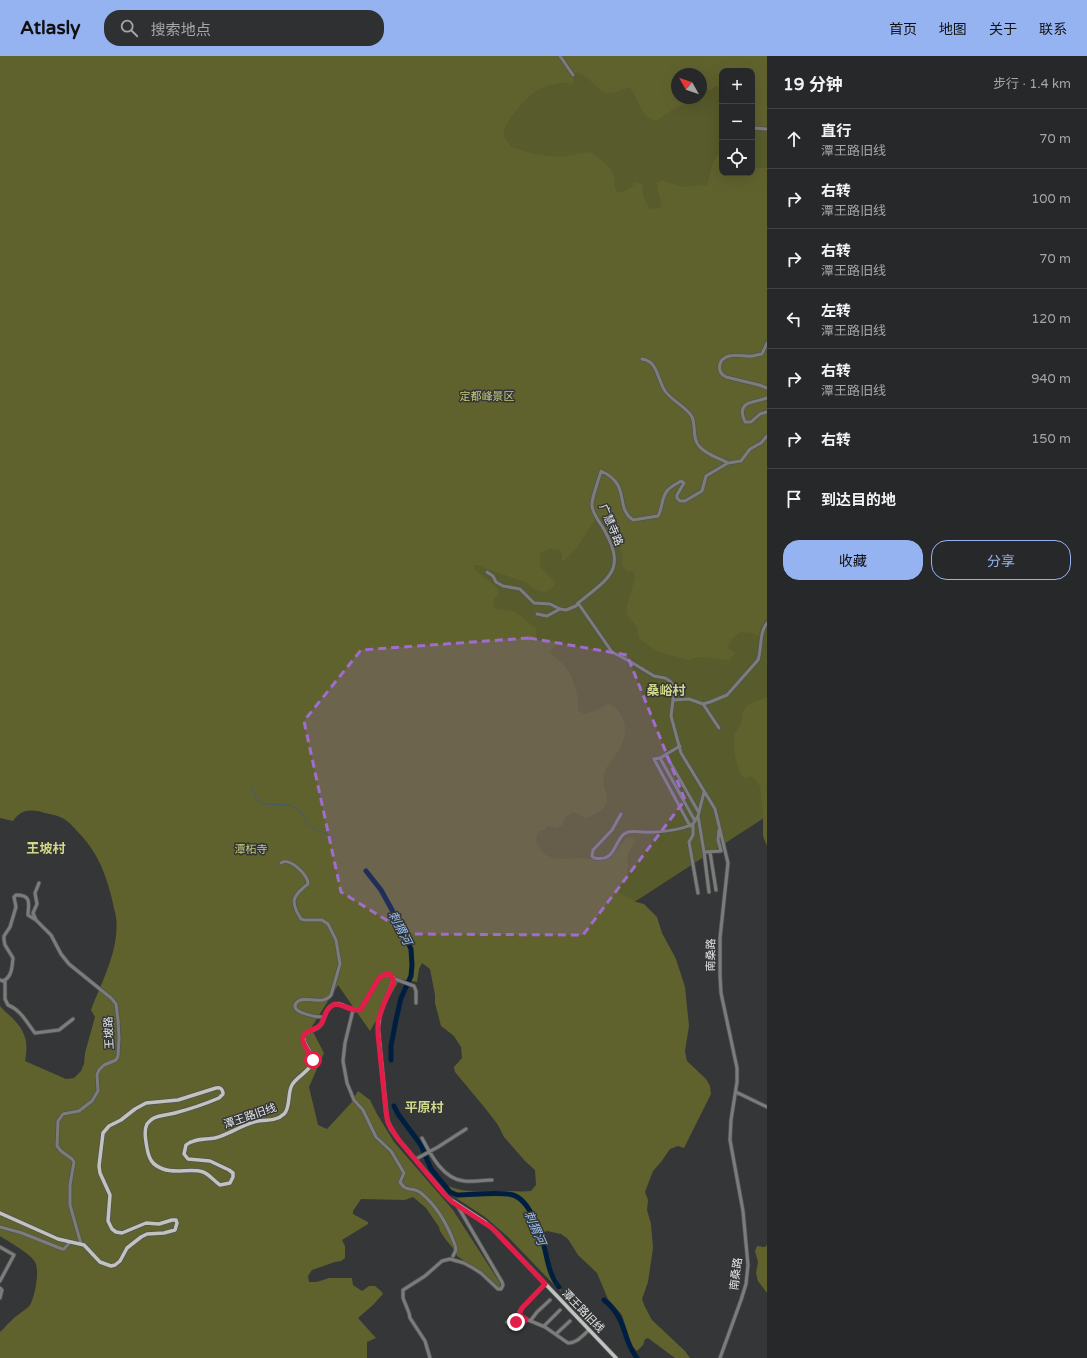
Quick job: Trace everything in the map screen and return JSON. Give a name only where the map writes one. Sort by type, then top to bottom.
[{"type":"main road","name":"潭王路旧线","points":[[81,1244],[87,1247],[100,1262],[113,1266],[120,1261],[127,1248],[141,1237],[147,1234],[173,1231],[178,1225],[176,1220],[172,1220],[162,1224],[143,1224],[122,1233],[116,1232],[112,1229],[108,1221],[110,1195],[100,1173],[99,1166],[102,1136],[106,1128],[146,1103],[178,1100],[220,1088],[223,1094],[219,1098],[181,1111],[154,1118],[146,1126],[146,1137],[150,1160],[155,1165],[165,1170],[174,1172],[193,1170],[202,1172],[220,1185],[230,1183],[233,1177],[231,1171],[208,1160],[188,1159],[184,1154],[185,1147],[190,1142],[216,1138],[254,1122],[274,1119],[284,1114],[291,1087],[296,1079],[311,1066],[312,1057],[304,1043],[304,1035],[320,1026],[328,1009],[335,1004],[353,1010],[359,1010],[381,976],[388,974],[393,977],[393,983],[380,1014],[378,1028],[388,1123],[394,1133],[444,1194],[457,1205],[492,1228],[616,1358]]},
{"type":"main road","points":[[0,1213],[58,1239],[81,1244]]},
{"type":"street","points":[[560,56],[573,75]]},
{"type":"street","points":[[755,128],[767,129]]},
{"type":"street","points":[[767,343],[762,354],[752,356],[728,356],[720,363],[719,370],[722,375],[726,377],[767,388]]},
{"type":"street","points":[[642,359],[649,360],[653,364],[661,384],[670,398],[692,417],[696,442],[704,451],[728,463],[740,461],[750,449],[761,443],[767,436]]},
{"type":"street","points":[[767,398],[746,403],[743,417],[745,422],[751,422],[760,414],[767,412]]},
{"type":"street","name":"广慧寺路","points":[[578,603],[610,575],[614,568],[615,562],[609,540],[591,504],[601,471],[616,480],[621,489],[627,514],[633,520],[658,516],[664,494],[668,489],[682,481],[684,483],[678,493],[677,498],[680,501],[685,501],[702,491],[706,476],[728,463]]},
{"type":"street","points":[[487,572],[493,576],[496,582],[503,586],[520,588],[534,603],[550,604],[566,610],[576,606],[578,603],[612,652],[654,676],[665,678],[670,681],[673,685],[673,700],[689,699],[704,704],[727,695],[758,660],[761,639],[767,623]]},
{"type":"street","points":[[537,614],[548,616],[560,609]]},
{"type":"street","name":"南桑路","points":[[673,700],[671,716],[681,753],[715,809],[728,863],[720,938],[720,987],[737,1068],[736,1092],[731,1120],[730,1140],[744,1211],[748,1264],[744,1289],[720,1358]]},
{"type":"street","points":[[704,704],[719,728]]},
{"type":"street","points":[[680,746],[666,755],[654,759],[693,823]]},
{"type":"street","points":[[666,755],[698,814],[709,892]]},
{"type":"street","points":[[660,758],[693,823],[693,835],[689,842],[698,893]]},
{"type":"street","points":[[621,814],[612,830],[593,850],[592,856],[594,858],[600,860],[612,854],[622,837],[628,832],[651,832],[693,823],[698,814],[704,792]]},
{"type":"street","points":[[704,852],[721,851],[718,840],[720,828]]},
{"type":"street","points":[[710,852],[716,890]]},
{"type":"street","points":[[281,863],[283,861],[287,861],[305,875],[308,880],[308,884],[297,893],[294,898],[294,903],[302,919],[322,920],[328,924],[336,940],[340,964],[331,995],[328,999],[324,1000],[302,1000],[296,1005],[296,1009],[300,1012],[323,1018]]},
{"type":"street","points":[[36,920],[33,913],[37,904],[35,893],[39,883]]},
{"type":"street","points":[[36,920],[28,915],[30,905],[28,900],[20,895],[15,896],[16,909],[11,925],[4,936],[4,940],[13,960],[10,976],[5,981],[5,999],[8,1005],[19,1011],[35,1034],[59,1030],[73,1019]]},
{"type":"street","name":"王坡路","points":[[36,920],[51,935],[61,954],[69,964],[108,994],[114,1001],[116,1007],[119,1038],[119,1054],[117,1058],[104,1065],[99,1070],[97,1075],[98,1091],[92,1100],[81,1110],[62,1114],[58,1119],[57,1124],[56,1141],[58,1148],[74,1162],[70,1185],[70,1205],[81,1244]]},
{"type":"street","points":[[395,979],[414,986],[416,991],[416,1003]]},
{"type":"street","points":[[0,980],[5,981]]},
{"type":"street","points":[[353,1010],[345,1044],[343,1061],[354,1100],[363,1110],[376,1137],[390,1150],[404,1173],[400,1182],[403,1187],[406,1189],[419,1191],[439,1211],[455,1245],[456,1250],[453,1256]]},
{"type":"street","points":[[736,1092],[767,1107]]},
{"type":"street","points":[[416,1159],[466,1129]]},
{"type":"street","points":[[422,1138],[443,1172],[462,1181],[492,1180]]},
{"type":"street","points":[[430,1358],[425,1341],[410,1318],[403,1298],[404,1290],[425,1276],[442,1261],[450,1259],[464,1263],[481,1273],[498,1289],[501,1289],[503,1286],[489,1258],[477,1241],[457,1205]]},
{"type":"street","points":[[0,1227],[22,1233],[62,1249],[64,1249],[70,1242]]},
{"type":"street","points":[[0,1247],[14,1256],[0,1281]]},
{"type":"street","points":[[545,1284],[522,1308],[519,1315],[544,1326],[563,1341],[568,1343],[578,1340],[589,1330]]},
{"type":"street","points":[[0,1288],[2,1290],[0,1298]]},
{"type":"street","points":[[531,1320],[550,1300]]},
{"type":"street","points":[[544,1326],[560,1310]]},
{"type":"street","points":[[507,1322],[524,1322],[526,1319]]},
{"type":"street","points":[[556,1334],[570,1321]]},
{"type":"highlighted area","points":[[529,638],[627,655],[685,800],[583,935],[409,934],[341,892],[304,721],[361,650]]},
{"type":"green space","name":"潭柘寺","points":[[0,56],[767,56],[767,128],[755,126],[755,68],[719,68],[719,86],[715,87],[710,91],[707,89],[707,68],[671,68],[671,104],[684,104],[672,110],[656,121],[646,116],[630,88],[608,93],[601,90],[584,75],[576,72],[574,74],[573,84],[562,83],[546,86],[531,95],[507,123],[504,131],[504,137],[511,147],[534,154],[561,157],[591,152],[611,170],[614,176],[617,192],[628,190],[636,182],[643,185],[643,195],[649,208],[653,209],[661,207],[657,183],[662,180],[682,187],[707,185],[713,162],[719,153],[719,176],[755,176],[755,168],[767,168],[767,619],[760,628],[758,637],[753,633],[740,632],[731,640],[728,648],[735,653],[729,660],[699,657],[689,660],[659,652],[639,638],[637,626],[628,617],[627,613],[627,605],[635,578],[634,571],[626,571],[622,565],[623,555],[610,531],[606,520],[602,517],[595,520],[576,549],[562,562],[562,553],[558,549],[549,549],[540,554],[540,567],[556,583],[552,588],[545,592],[533,588],[526,582],[486,569],[480,565],[474,565],[475,570],[498,588],[499,594],[494,599],[493,605],[496,609],[513,611],[521,616],[536,628],[536,639],[544,643],[549,639],[554,640],[555,646],[550,651],[571,675],[578,698],[578,711],[585,714],[597,710],[609,703],[616,708],[625,726],[624,739],[621,746],[605,771],[604,786],[607,802],[604,807],[587,818],[573,812],[565,818],[562,825],[557,828],[548,826],[544,830],[539,831],[536,840],[546,855],[556,859],[602,859],[615,852],[627,837],[636,841],[627,858],[628,866],[626,875],[618,892],[636,902],[644,904],[657,917],[662,933],[676,959],[685,987],[689,1026],[685,1051],[687,1061],[706,1079],[710,1086],[711,1094],[684,1148],[678,1146],[670,1149],[653,1171],[645,1192],[648,1200],[647,1210],[651,1224],[653,1248],[648,1282],[642,1299],[652,1320],[685,1351],[690,1358],[675,1358],[648,1338],[645,1339],[643,1345],[637,1351],[632,1346],[622,1315],[608,1299],[597,1273],[578,1255],[568,1239],[561,1234],[547,1231],[538,1234],[548,1265],[560,1284],[561,1292],[508,1237],[485,1217],[447,1192],[446,1189],[448,1186],[455,1189],[484,1192],[531,1191],[536,1185],[535,1170],[504,1137],[498,1125],[455,1072],[454,1067],[462,1058],[461,1047],[454,1036],[441,1026],[435,1003],[430,969],[422,963],[419,969],[417,982],[400,979],[370,1031],[338,985],[311,1028],[324,1053],[309,1087],[318,1125],[327,1129],[351,1103],[358,1091],[370,1100],[394,1142],[453,1210],[500,1283],[500,1287],[497,1287],[472,1266],[457,1256],[426,1208],[413,1197],[405,1200],[361,1199],[353,1211],[353,1214],[368,1222],[368,1224],[342,1240],[345,1246],[345,1258],[341,1261],[312,1270],[308,1276],[309,1282],[317,1282],[329,1278],[352,1278],[353,1285],[362,1291],[369,1286],[375,1286],[381,1291],[383,1294],[358,1318],[376,1338],[367,1342],[367,1358],[0,1358],[0,1332],[30,1305],[35,1290],[37,1271],[35,1262],[24,1251],[0,1236],[0,1006],[14,1020],[22,1031],[26,1040],[25,1061],[66,1079],[74,1078],[81,1071],[84,1064],[85,1053],[95,1017],[91,1010],[113,953],[117,929],[112,899],[103,870],[90,846],[71,824],[58,816],[33,811],[25,811],[13,821],[0,818]]},
{"type":"green space","name":"定都峰景区","points":[[494,56],[767,56],[767,816],[579,938],[135,346]]},
{"type":"green space","points":[[767,697],[767,846],[763,836],[763,816],[760,787],[755,779],[750,776],[744,778],[741,775],[736,758],[734,735],[741,724],[745,708],[750,704]]},
{"type":"green space","points":[[767,1245],[767,1293],[758,1281],[756,1273],[758,1262],[755,1251],[757,1246],[765,1247]]},
{"type":"waterway","points":[[252,788],[257,800],[262,804],[290,805],[301,811],[308,825],[336,839]]},
{"type":"waterway","name":"刺猬河","points":[[366,871],[381,890],[411,949],[411,976],[401,998],[391,1046],[391,1060]]},
{"type":"waterway","name":"刺猬河","points":[[394,1106],[398,1114],[421,1145],[431,1169],[450,1192],[457,1195],[494,1193],[507,1194],[513,1195],[525,1203],[538,1227],[553,1278],[559,1287]]},
{"type":"waterway","name":"刺猬河","points":[[604,1300],[612,1307],[621,1321],[628,1343],[637,1358]]},
{"type":"district","name":"桑峪村","points":[[666,691]]},
{"type":"district","name":"王坡村","points":[[46,849]]},
{"type":"district","name":"平原村","points":[[424,1108]]},
{"type":"route","points":[[313,1060],[305,1046],[303,1038],[304,1035],[320,1026],[324,1014],[335,1004],[355,1010],[361,1009],[379,978],[386,974],[391,975],[393,977],[393,983],[378,1021],[388,1123],[398,1139],[414,1156],[440,1190],[452,1202],[497,1232],[545,1284],[519,1312],[519,1315],[526,1319],[525,1321],[516,1322]]}]
